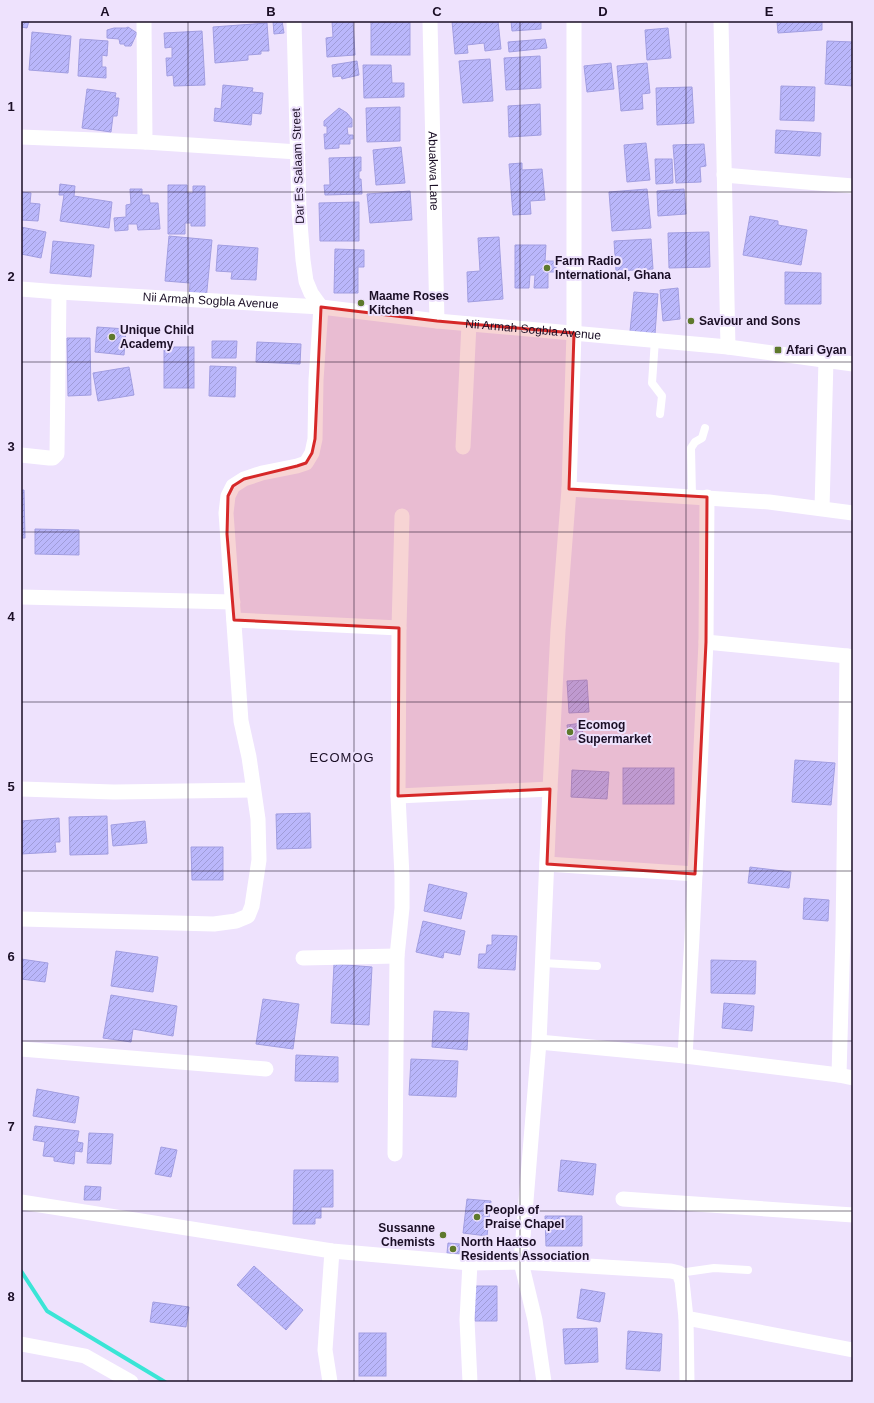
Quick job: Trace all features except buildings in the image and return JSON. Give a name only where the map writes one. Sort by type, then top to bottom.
[{"type":"street","points":[[144,21],[145,142]]},
{"type":"street","name":"Dar Es Salaam Street","points":[[294,21],[299,210],[303,260],[306,281],[311,293],[321,306]]},
{"type":"street","name":"Abuakwa Lane","points":[[430,21],[437,321]]},
{"type":"street","points":[[544,1382],[535,1320],[521,1262],[539,1042],[558,630],[569,489],[574,333],[574,21]]},
{"type":"street","points":[[720,21],[728,347]]},
{"type":"street","points":[[21,137],[145,142],[298,152]]},
{"type":"street","points":[[724,175],[853,186]]},
{"type":"street","name":"Nii Armah Sogbla Avenue","points":[[21,289],[321,306],[437,321],[728,347],[853,364]]},
{"type":"street","points":[[21,455],[54,458],[57,454],[59,292]]},
{"type":"street","points":[[21,919],[214,924],[236,921],[248,916],[252,906],[259,860],[258,819],[241,721],[226,513],[228,496],[233,486],[244,479],[262,473],[306,463],[312,453],[315,439],[316,380],[321,306]]},
{"type":"street","points":[[462,447],[470,324]]},
{"type":"street","points":[[822,508],[826,360]]},
{"type":"street","points":[[569,489],[769,502],[853,513]]},
{"type":"street","points":[[685,1056],[706,642],[707,497]]},
{"type":"street","points":[[395,1154],[397,956],[402,908],[398,796],[399,628],[402,516]]},
{"type":"street","points":[[21,597],[232,602]]},
{"type":"street","points":[[234,620],[399,628]]},
{"type":"street","points":[[539,1042],[685,1056],[846,1076],[850,656],[706,642]]},
{"type":"street","points":[[21,788],[114,792],[253,790]]},
{"type":"street","points":[[398,796],[550,790]]},
{"type":"street","points":[[547,864],[695,874]]},
{"type":"street","points":[[303,958],[397,956]]},
{"type":"street","points":[[21,1049],[266,1069]]},
{"type":"street","points":[[623,1200],[853,1215]]},
{"type":"street","points":[[21,1202],[332,1251],[470,1263],[521,1262],[671,1271],[679,1273],[682,1281],[686,1318],[688,1382]]},
{"type":"street","points":[[330,1382],[325,1350],[332,1251]]},
{"type":"street","points":[[470,1263],[467,1320],[470,1382]]},
{"type":"street","points":[[686,1318],[853,1350]]},
{"type":"street","points":[[21,1344],[85,1356],[131,1382]]},
{"type":"lane","points":[[655,340],[652,383],[662,396],[660,414]]},
{"type":"lane","points":[[692,496],[691,448],[694,442],[702,438],[705,428]]},
{"type":"lane","points":[[543,963],[597,966]]},
{"type":"lane","points":[[679,1273],[714,1268],[748,1270]]},
{"type":"highlighted area","points":[[321,307],[437,321],[574,333],[569,489],[707,497],[706,642],[695,874],[547,864],[550,789],[398,796],[399,628],[234,620],[227,534],[228,496],[233,486],[244,479],[306,463],[312,453],[315,439]]},
{"type":"waterway","points":[[21,1271],[47,1311],[165,1382]]},
{"type":"place","name":"Farm Radio International, Ghana","points":[[547,268]]},
{"type":"place","name":"Maame Roses Kitchen","points":[[361,303]]},
{"type":"place","name":"Saviour and Sons","points":[[691,321]]},
{"type":"place","name":"Unique Child Academy","points":[[112,337]]},
{"type":"place","name":"Afari Gyan","points":[[778,350]]},
{"type":"place","name":"Ecomog Supermarket","points":[[570,732]]},
{"type":"place","name":"People of Praise Chapel","points":[[477,1217]]},
{"type":"place","name":"Sussanne Chemists","points":[[443,1235]]},
{"type":"place","name":"North Haatso Residents Association","points":[[453,1249]]},
{"type":"district","name":"ECOMOG","points":[[342,757]]}]
